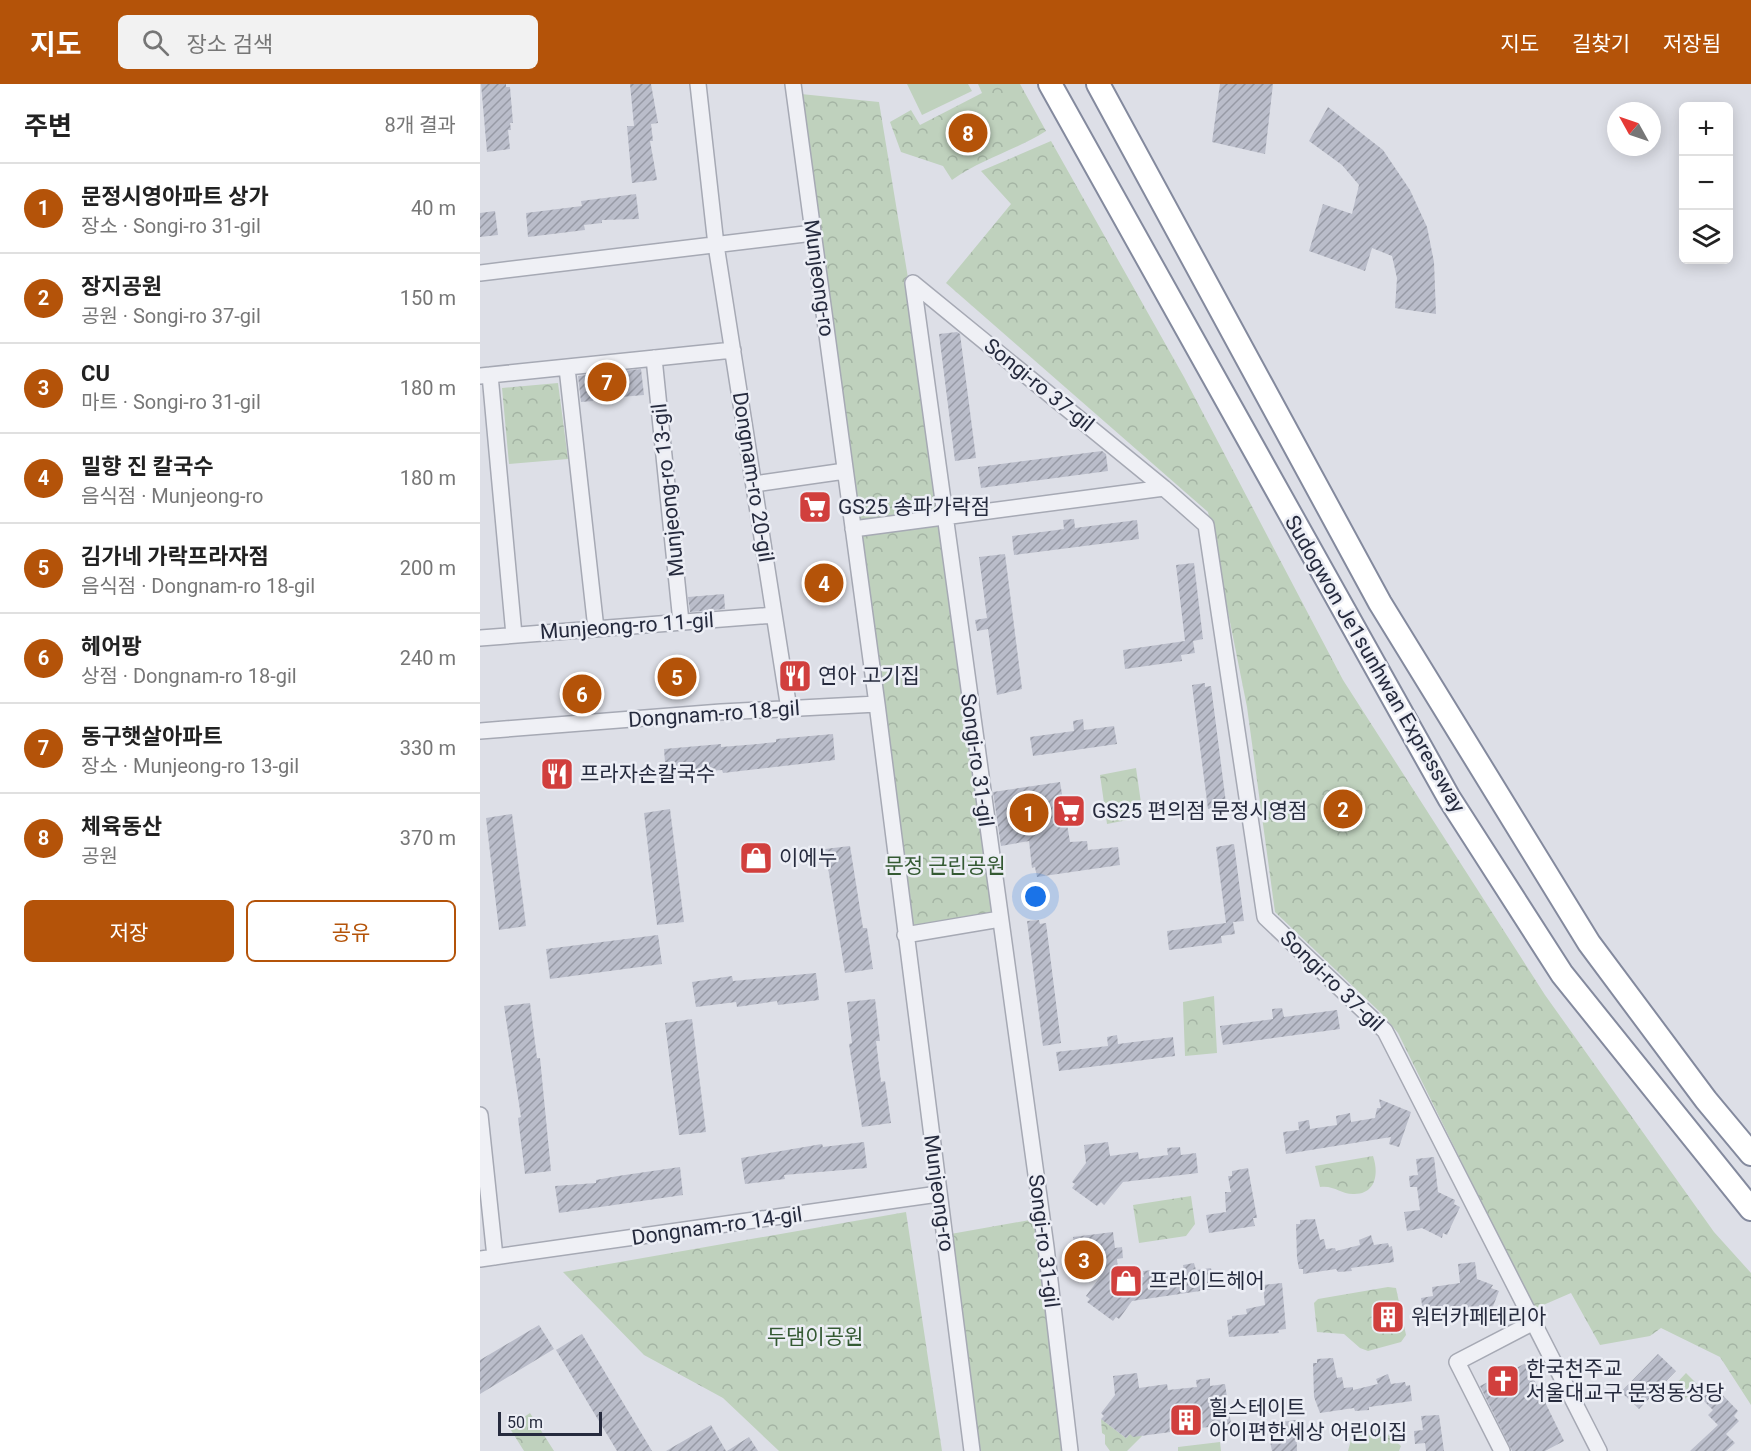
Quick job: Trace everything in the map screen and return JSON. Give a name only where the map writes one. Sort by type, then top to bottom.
[{"type":"highway","name":"Sudogwon Je1sunhwan Expressway","points":[[1050,84],[1449,798],[1562,974],[1751,1209]]},
{"type":"highway","name":"Sudogwon Je1sunhwan Expressway","points":[[1096,84],[1380,603],[1589,943],[1706,1100],[1751,1154]]},
{"type":"street","name":"Dongnam-ro 20-gil","points":[[698,84],[716,245],[789,709]]},
{"type":"street","name":"Munjeong-ro","points":[[793,84],[877,704],[972,1451]]},
{"type":"street","points":[[480,273],[813,233]]},
{"type":"street","name":"Songi-ro 37-gil","points":[[913,283],[1206,525],[1265,917],[1385,1031],[1428,1110],[1532,1323],[1599,1451]]},
{"type":"street","name":"Songi-ro 31-gil","points":[[913,283],[1046,1247],[1070,1451]]},
{"type":"street","points":[[514,635],[485,375],[733,350]]},
{"type":"street","name":"Munjeong-ro 13-gil","points":[[654,358],[681,622]]},
{"type":"street","points":[[567,368],[596,629]]},
{"type":"street","points":[[754,484],[845,471]]},
{"type":"street","points":[[853,529],[1164,488]]},
{"type":"street","name":"Munjeong-ro 11-gil","points":[[480,638],[774,615]]},
{"type":"street","name":"Dongnam-ro 18-gil","points":[[480,731],[721,712],[877,704]]},
{"type":"street","points":[[905,935],[1000,920]]},
{"type":"street","name":"Dongnam-ro 14-gil","points":[[480,1114],[487,1258],[938,1194]]},
{"type":"street","points":[[1502,1451],[1457,1362],[1532,1323]]},
{"type":"green space","points":[[907,84],[968,84],[972,91],[922,115]]},
{"type":"green space","points":[[978,84],[1020,84],[1046,131],[952,180],[943,166],[901,152],[890,122],[911,110],[920,125],[982,93]]},
{"type":"green space","name":"문정 근린공원","points":[[801,94],[879,102],[909,284],[995,916],[911,930]]},
{"type":"green space","points":[[1051,141],[1184,377],[1343,680],[1545,995],[1714,1232],[1751,1273],[1751,1405],[1720,1357],[1661,1328],[1650,1336],[1600,1345],[1571,1293],[1534,1309],[1398,1033],[1381,1013],[1275,912],[1247,707],[1208,512],[946,283],[1011,204],[981,171]]},
{"type":"green space","points":[[558,383],[568,459],[509,464],[502,388]]},
{"type":"green space","points":[[1136,768],[1143,817],[1107,824],[1100,775]]},
{"type":"green space","points":[[1214,996],[1217,1053],[1185,1056],[1183,1002]]},
{"type":"green space","points":[[1373,1156],[1376,1169],[1374,1182],[1367,1191],[1353,1194],[1329,1187],[1320,1187],[1315,1166]]},
{"type":"green space","points":[[1191,1196],[1195,1224],[1186,1236],[1139,1243],[1133,1205]]},
{"type":"green space","name":"두댐이공원","points":[[906,1212],[942,1451],[779,1451],[723,1398],[644,1355],[563,1272]]},
{"type":"green space","points":[[1041,1218],[1070,1451],[972,1451],[945,1235]]},
{"type":"green space","points":[[1388,1287],[1396,1288],[1406,1335],[1401,1342],[1368,1351],[1360,1348],[1344,1334],[1317,1332],[1314,1303],[1318,1299]]},
{"type":"green space","points":[[1686,1373],[1698,1385],[1685,1399],[1673,1387]]},
{"type":"green space","points":[[530,1413],[554,1451],[524,1451],[509,1427]]},
{"type":"green space","points":[[1101,1419],[1126,1438],[1130,1434],[1142,1436],[1127,1451],[1110,1451],[1105,1444]]},
{"type":"green space","points":[[1355,1425],[1386,1433],[1401,1446],[1399,1451],[1348,1451]]},
{"type":"green space","points":[[1220,1442],[1221,1451],[1178,1451],[1178,1447]]},
{"type":"building","points":[[481,84],[506,84],[506,87],[510,87],[513,123],[510,123],[511,130],[508,130],[510,149],[487,152]]},
{"type":"building","points":[[630,84],[651,84],[658,123],[651,124],[653,141],[650,141],[657,180],[632,183],[627,126],[634,126]]},
{"type":"building","points":[[1220,84],[1273,84],[1265,154],[1212,142]]},
{"type":"building","points":[[1328,107],[1383,150],[1410,190],[1427,227],[1434,262],[1436,314],[1395,308],[1397,278],[1392,256],[1372,248],[1365,271],[1309,251],[1323,204],[1352,214],[1359,185],[1342,165],[1309,141]]},
{"type":"building","points":[[636,194],[639,219],[602,220],[602,223],[584,225],[585,230],[528,237],[526,213],[582,206],[581,201]]},
{"type":"building","points":[[495,211],[498,235],[480,237],[480,213]]},
{"type":"building","points":[[957,332],[960,334],[976,458],[955,461],[939,334]]},
{"type":"building","points":[[641,369],[644,395],[621,397],[621,390],[592,394],[593,401],[581,402],[578,376]]},
{"type":"building","points":[[1102,451],[1106,454],[1108,471],[981,488],[978,467]]},
{"type":"building","points":[[1074,519],[1075,528],[1137,520],[1139,539],[1014,555],[1012,536],[1064,529],[1063,520]]},
{"type":"building","points":[[1005,554],[1022,689],[997,695],[988,629],[977,631],[975,620],[987,618],[979,557]]},
{"type":"building","points":[[1194,563],[1203,639],[1193,641],[1195,653],[1181,655],[1182,661],[1125,669],[1123,650],[1185,641],[1176,565]]},
{"type":"building","points":[[724,594],[725,609],[690,612],[688,597]]},
{"type":"building","points":[[1205,683],[1205,687],[1211,686],[1226,803],[1220,804],[1221,807],[1208,809],[1192,685]]},
{"type":"building","points":[[1083,719],[1084,730],[1114,726],[1117,744],[1033,756],[1030,737],[1074,731],[1073,721]]},
{"type":"building","points":[[833,734],[835,760],[723,773],[722,770],[666,775],[664,749],[721,744],[721,747],[758,744],[776,742],[776,739]]},
{"type":"building","points":[[1060,782],[1070,842],[1087,841],[1088,850],[1118,847],[1120,865],[1037,877],[1035,867],[1032,868],[1029,841],[1001,846],[993,792]]},
{"type":"building","points":[[670,809],[684,922],[657,925],[644,813]]},
{"type":"building","points":[[512,814],[526,926],[499,930],[486,818]]},
{"type":"building","points":[[1234,844],[1244,921],[1233,922],[1235,934],[1221,936],[1222,943],[1169,950],[1167,931],[1226,923],[1216,847]]},
{"type":"building","points":[[850,846],[863,928],[867,928],[873,969],[845,973],[825,849]]},
{"type":"building","points":[[1039,920],[1040,924],[1046,923],[1061,1043],[1043,1046],[1027,921]]},
{"type":"building","points":[[658,935],[662,964],[550,979],[546,949]]},
{"type":"building","points":[[816,973],[819,1000],[778,1005],[777,1001],[737,1007],[736,1002],[696,1007],[692,982],[732,976],[733,981]]},
{"type":"building","points":[[875,999],[880,1041],[876,1041],[881,1082],[885,1081],[891,1123],[862,1127],[849,1044],[852,1043],[847,1002]]},
{"type":"building","points":[[530,1003],[537,1058],[540,1058],[551,1171],[525,1174],[518,1118],[521,1117],[504,1006]]},
{"type":"building","points":[[1282,1008],[1284,1017],[1337,1010],[1340,1029],[1223,1045],[1220,1026],[1273,1019],[1272,1009]]},
{"type":"building","points":[[692,1019],[706,1132],[679,1135],[665,1023]]},
{"type":"building","points":[[1117,1035],[1118,1044],[1173,1037],[1175,1056],[1059,1071],[1056,1052],[1108,1046],[1107,1037]]},
{"type":"building","points":[[1379,1099],[1411,1112],[1399,1147],[1389,1144],[1391,1137],[1286,1154],[1283,1132],[1299,1130],[1298,1122],[1309,1120],[1310,1129],[1337,1125],[1336,1116],[1350,1113],[1351,1122],[1375,1118],[1377,1108],[1381,1108]]},
{"type":"building","points":[[864,1142],[867,1168],[784,1175],[785,1179],[745,1184],[741,1158],[822,1144],[823,1147]]},
{"type":"building","points":[[1108,1142],[1110,1156],[1138,1152],[1139,1159],[1168,1155],[1167,1148],[1180,1147],[1181,1155],[1196,1153],[1198,1173],[1123,1182],[1104,1205],[1101,1202],[1097,1206],[1072,1188],[1075,1184],[1072,1182],[1086,1163],[1084,1145]]},
{"type":"building","points":[[1434,1157],[1438,1192],[1455,1200],[1454,1204],[1460,1207],[1447,1235],[1443,1233],[1442,1238],[1422,1228],[1407,1231],[1404,1212],[1420,1210],[1417,1187],[1410,1187],[1409,1176],[1418,1175],[1416,1159]]},
{"type":"building","points":[[680,1167],[683,1195],[559,1213],[555,1186],[596,1183],[596,1180]]},
{"type":"building","points":[[1248,1168],[1257,1218],[1253,1218],[1255,1226],[1209,1233],[1206,1215],[1226,1212],[1225,1192],[1231,1192],[1228,1176],[1232,1176],[1232,1171]]},
{"type":"building","points":[[1315,1219],[1320,1240],[1324,1239],[1326,1249],[1335,1248],[1336,1251],[1360,1245],[1359,1240],[1371,1235],[1374,1245],[1388,1243],[1389,1247],[1392,1246],[1394,1262],[1351,1268],[1352,1271],[1338,1272],[1336,1269],[1303,1274],[1303,1269],[1299,1269],[1297,1258],[1296,1224],[1300,1224],[1300,1220]]},
{"type":"building","points":[[1113,1232],[1115,1248],[1122,1247],[1123,1258],[1117,1259],[1119,1280],[1144,1277],[1143,1271],[1153,1270],[1154,1275],[1184,1271],[1183,1265],[1194,1263],[1196,1270],[1211,1268],[1214,1289],[1132,1301],[1119,1319],[1116,1317],[1113,1321],[1087,1302],[1090,1299],[1086,1296],[1100,1277],[1079,1280],[1073,1237]]},
{"type":"building","points":[[1475,1262],[1477,1279],[1493,1285],[1491,1288],[1499,1291],[1488,1319],[1483,1317],[1481,1321],[1461,1314],[1424,1319],[1421,1298],[1433,1296],[1432,1287],[1460,1283],[1458,1264]]},
{"type":"building","points":[[1282,1283],[1286,1329],[1278,1330],[1279,1333],[1229,1337],[1227,1320],[1232,1319],[1232,1316],[1247,1314],[1246,1309],[1265,1305],[1263,1285]]},
{"type":"building","points":[[1393,1309],[1395,1322],[1382,1324],[1380,1310]]},
{"type":"building","points":[[539,1325],[554,1349],[480,1394],[480,1360]]},
{"type":"building","points":[[582,1334],[652,1451],[617,1451],[556,1350]]},
{"type":"building","points":[[1658,1354],[1676,1371],[1639,1409],[1621,1392]]},
{"type":"building","points":[[1333,1358],[1337,1378],[1342,1377],[1344,1388],[1353,1387],[1353,1390],[1378,1384],[1376,1379],[1388,1374],[1391,1384],[1405,1382],[1406,1386],[1410,1385],[1412,1401],[1369,1407],[1369,1410],[1355,1411],[1354,1408],[1320,1413],[1314,1397],[1313,1363],[1317,1363],[1317,1359]]},
{"type":"building","points":[[1526,1363],[1564,1441],[1545,1451],[1512,1451],[1480,1386]]},
{"type":"building","points":[[1137,1373],[1139,1388],[1167,1384],[1168,1390],[1197,1387],[1196,1380],[1210,1378],[1210,1386],[1225,1384],[1231,1424],[1133,1437],[1130,1434],[1126,1438],[1101,1419],[1104,1416],[1101,1413],[1115,1395],[1113,1376]]},
{"type":"building","points":[[1711,1383],[1738,1411],[1734,1416],[1739,1421],[1726,1434],[1735,1443],[1726,1451],[1690,1451],[1718,1425],[1708,1415],[1713,1410],[1698,1395]]},
{"type":"building","points":[[1439,1415],[1444,1451],[1426,1451],[1425,1443],[1415,1444],[1414,1431],[1423,1430],[1421,1416]]},
{"type":"building","points":[[1296,1420],[1297,1451],[1272,1451],[1270,1441],[1279,1440],[1278,1432],[1282,1431],[1281,1422]]},
{"type":"building","points":[[711,1425],[726,1451],[666,1451]]},
{"type":"building","points":[[749,1437],[758,1451],[727,1451]]},
{"type":"place","name":"체육동산","points":[[968,133]]},
{"type":"place","name":"동구햇살아파트","points":[[607,382]]},
{"type":"place","name":"GS25 송파가락점","points":[[815,507]]},
{"type":"place","name":"밀향 진 칼국수","points":[[824,583]]},
{"type":"place","name":"연아 고기집","points":[[795,676]]},
{"type":"place","name":"김가네 가락프라자점","points":[[677,677]]},
{"type":"place","name":"헤어팡","points":[[582,694]]},
{"type":"place","name":"프라자손칼국수","points":[[557,774]]},
{"type":"place","name":"장지공원","points":[[1343,809]]},
{"type":"place","name":"GS25 편의점 문정시영점","points":[[1069,811]]},
{"type":"place","name":"문정시영아파트 상가","points":[[1029,813]]},
{"type":"place","name":"이에누","points":[[756,858]]},
{"type":"place","name":"CU","points":[[1084,1260]]},
{"type":"place","name":"프라이드헤어","points":[[1126,1281]]},
{"type":"place","name":"워터카페테리아","points":[[1388,1317]]},
{"type":"place","name":"한국천주교 서울대교구 문정동성당","points":[[1503,1381]]},
{"type":"place","name":"힐스테이트 아이편한세상 어린이집","points":[[1186,1420]]}]
